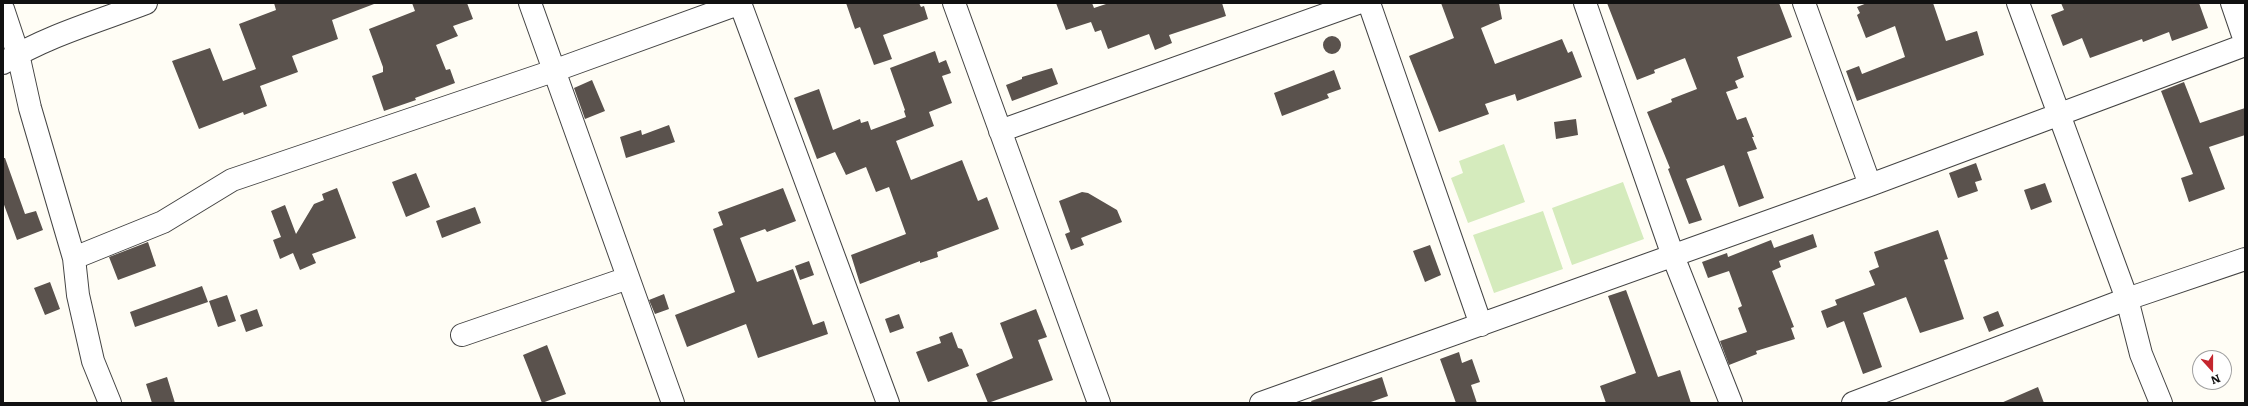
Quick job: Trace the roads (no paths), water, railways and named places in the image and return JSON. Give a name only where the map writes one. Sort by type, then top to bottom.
[{"type":"street","points":[[10,59],[146,3]]},
{"type":"street","points":[[530,3],[556,70],[673,403]]},
{"type":"street","points":[[74,258],[163,222],[232,180],[556,70],[741,3],[888,403]]},
{"type":"street","points":[[954,3],[1099,403]]},
{"type":"street","points":[[1000,131],[1358,3]]},
{"type":"street","points":[[1369,3],[1480,325]]},
{"type":"street","points":[[1585,3],[1672,256],[1731,403]]},
{"type":"street","points":[[1804,3],[1870,185]]},
{"type":"street","points":[[2018,3],[2058,116],[2127,299],[2141,354],[2161,403]]},
{"type":"street","points":[[2232,3],[2245,41]]},
{"type":"street","points":[[3,10],[10,59],[30,108],[74,258],[78,295],[93,360],[110,403]]},
{"type":"street","points":[[1261,403],[1870,185],[2245,45]]},
{"type":"street","points":[[1853,403],[2127,299],[2245,259]]},
{"type":"street","points":[[462,335],[628,278]]}]
